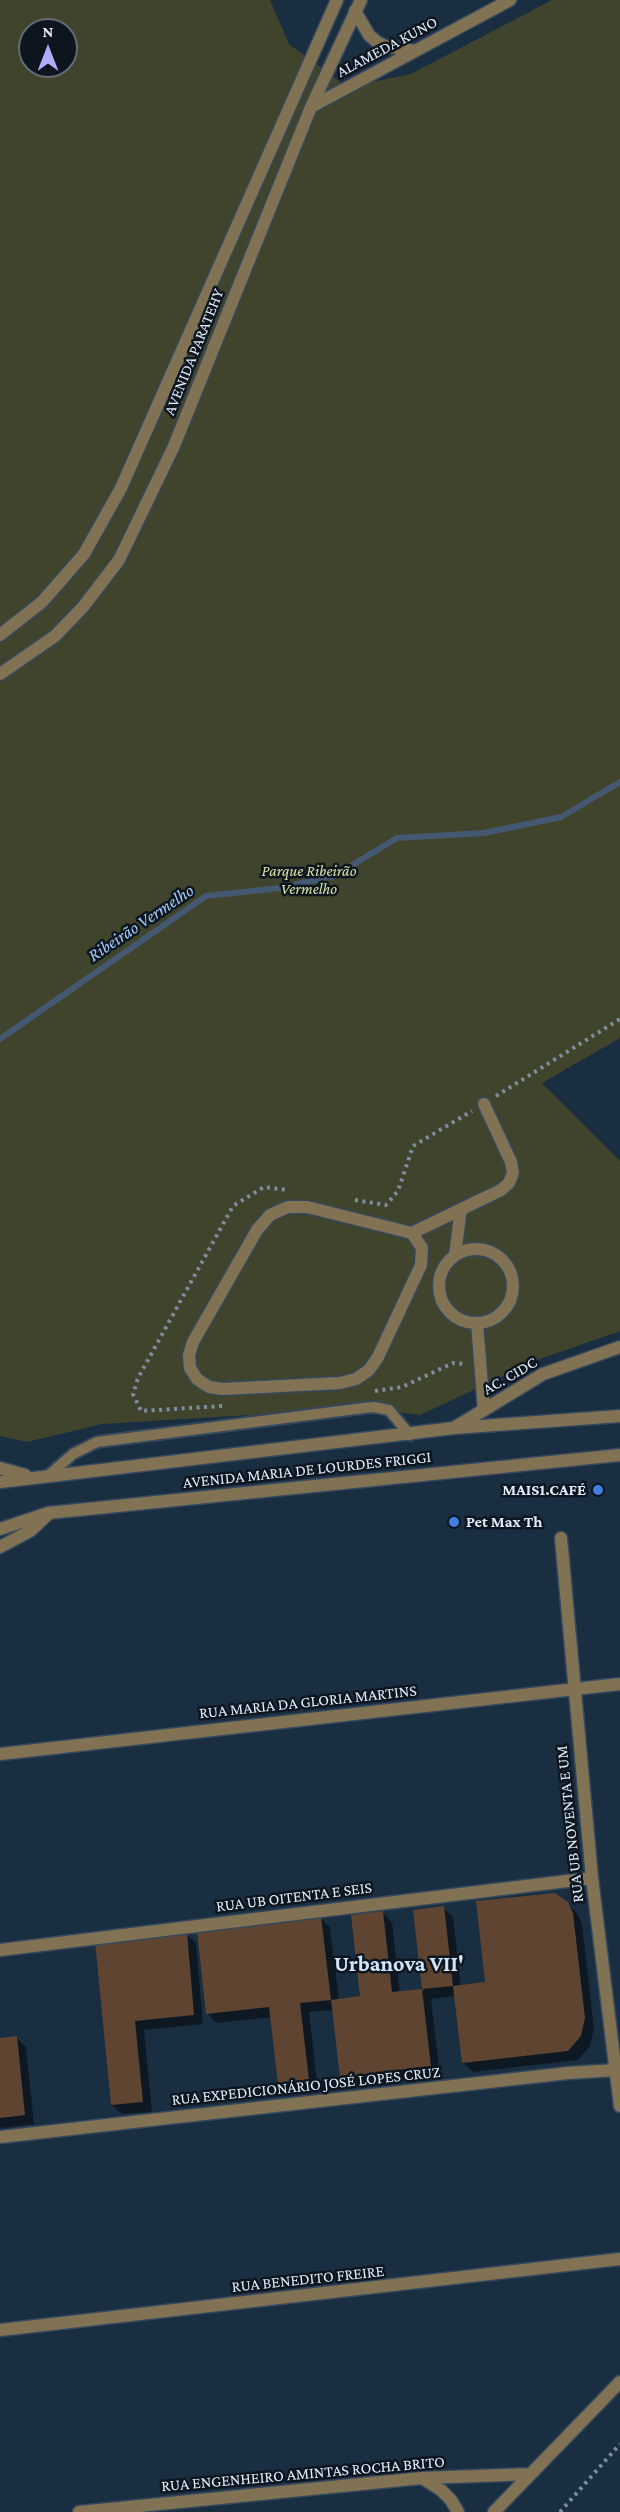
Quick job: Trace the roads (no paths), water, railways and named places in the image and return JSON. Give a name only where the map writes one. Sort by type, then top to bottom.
[{"type":"street","name":"AVENIDA PARATEHY","points":[[0,635],[42,602],[84,555],[121,488],[337,0]]},
{"type":"street","name":"ALAMEDA KUNO","points":[[311,107],[510,0]]},
{"type":"street","name":"AVENIDA PARATEHY","points":[[0,674],[55,636],[83,607],[119,560],[174,446],[311,107],[358,6]]},
{"type":"street","points":[[358,6],[369,35],[377,42],[385,46],[415,51]]},
{"type":"street","points":[[412,1233],[422,1248],[421,1265],[378,1357],[369,1370],[356,1379],[340,1383],[222,1389],[208,1387],[197,1379],[190,1368],[189,1355],[193,1342],[258,1230],[270,1215],[288,1207],[307,1207],[412,1233],[501,1190],[509,1183],[513,1173],[511,1162],[484,1104]]},
{"type":"street","points":[[455,1255],[461,1209]]},
{"type":"street","points":[[475,1249],[495,1254],[509,1269],[513,1279],[513,1290],[505,1309],[488,1321],[477,1323],[457,1318],[442,1302],[439,1292],[441,1271],[455,1255],[475,1249]]},
{"type":"street","points":[[421,1265],[441,1271]]},
{"type":"street","points":[[477,1323],[484,1410]]},
{"type":"street","name":"AC. CIDC","points":[[454,1428],[543,1374],[620,1347]]},
{"type":"street","name":"AVENIDA MARIA DE LOURDES FRIGGI","points":[[0,1482],[454,1428],[620,1416]]},
{"type":"street","name":"AVENIDA MARIA DE LOURDES FRIGGI","points":[[1,1527],[48,1513],[620,1455]]},
{"type":"street","points":[[0,1468],[32,1477]]},
{"type":"street","points":[[0,1546],[30,1531],[41,1523],[48,1513]]},
{"type":"street","name":"RUA UB NOVENTA E UM","points":[[561,1538],[592,1878],[620,2106]]},
{"type":"street","name":"RUA MARIA DA GLORIA MARTINS","points":[[0,1754],[620,1684]]},
{"type":"street","name":"RUA UB OITENTA E SEIS","points":[[0,1950],[592,1878]]},
{"type":"street","name":"RUA EXPEDICIONÁRIO JOSÉ LOPES CRUZ","points":[[0,2137],[568,2073],[616,2070]]},
{"type":"street","name":"RUA BENEDITO FREIRE","points":[[0,2330],[620,2259]]},
{"type":"street","points":[[494,2512],[620,2382]]},
{"type":"street","name":"RUA ENGENHEIRO AMINTAS ROCHA BRITO","points":[[79,2512],[422,2478],[531,2474]]},
{"type":"street","points":[[422,2478],[441,2490],[458,2512]]},
{"type":"lane","points":[[49,1475],[73,1454],[97,1442],[364,1408],[389,1410],[410,1435]]},
{"type":"waterway","name":"Ribeirão Vermelho","points":[[0,1039],[206,896],[280,888],[334,876],[397,838],[484,833],[561,817],[620,782]]},
{"type":"place","name":"MAIS1.CAFÉ","points":[[598,1490]]},
{"type":"place","name":"Pet Max Th","points":[[454,1522]]},
{"type":"district","name":"Urbanova VII'","points":[[399,1964]]},
{"type":"park label","name":"Parque Ribeirão Vermelho","points":[[309,880]]}]
